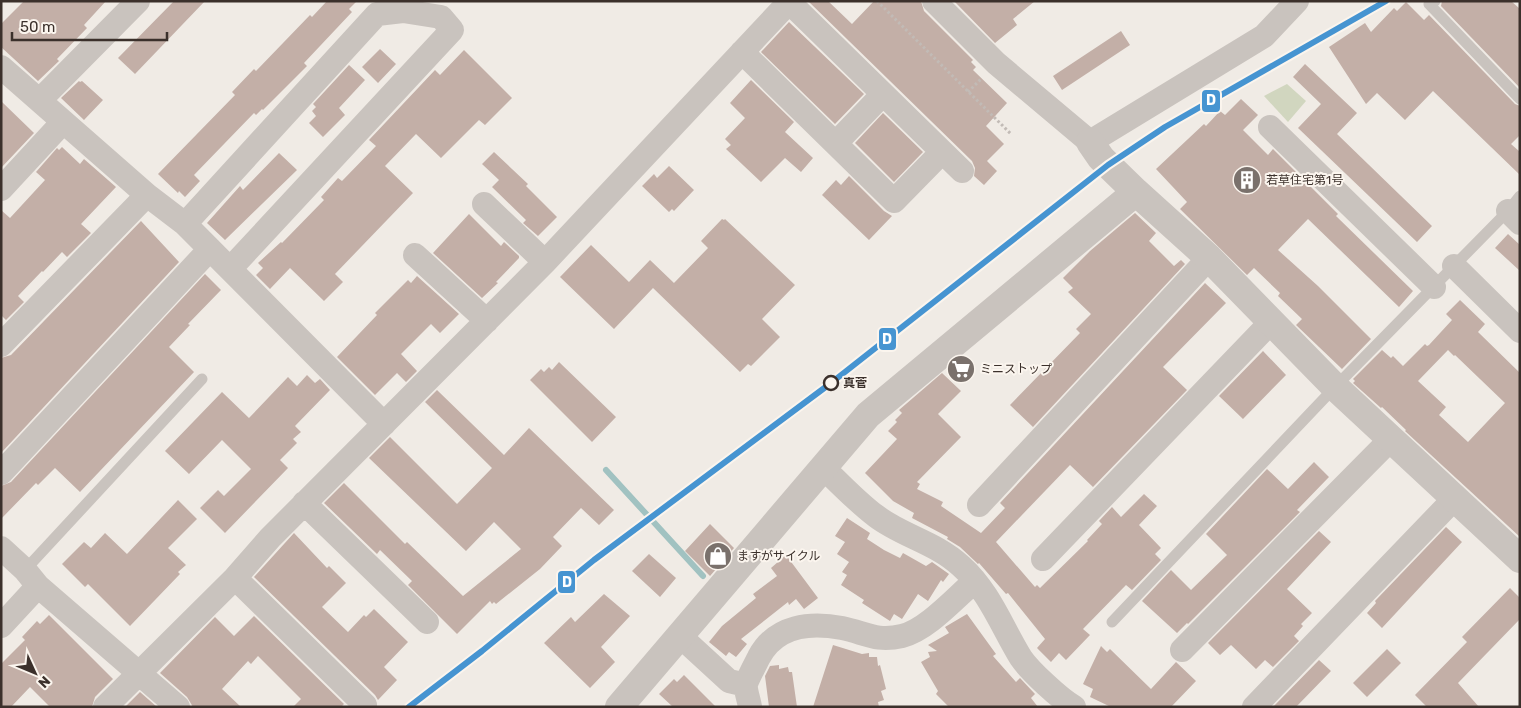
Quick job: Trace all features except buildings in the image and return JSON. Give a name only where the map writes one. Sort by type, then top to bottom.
[{"type":"street","points":[[40,100],[138,1]]},
{"type":"street","points":[[934,1],[996,63],[1090,142],[1101,158],[1209,258],[1335,387],[1520,559]]},
{"type":"street","points":[[1090,142],[1264,36],[1297,1]]},
{"type":"street","points":[[104,707],[235,578],[304,503],[545,262],[789,2],[962,172]]},
{"type":"street","points":[[185,224],[377,14],[403,11],[440,17],[452,30],[230,269]]},
{"type":"street","points":[[742,52],[894,201],[942,152]]},
{"type":"street","points":[[1,67],[147,195],[185,224],[384,424]]},
{"type":"street","points":[[836,143],[883,94]]},
{"type":"street","points":[[1,188],[63,122]]},
{"type":"street","points":[[1270,127],[1434,287]]},
{"type":"street","points":[[619,707],[868,415],[1136,192]]},
{"type":"street","points":[[1,345],[147,195]]},
{"type":"street","points":[[484,204],[545,262]]},
{"type":"street","points":[[1,474],[210,249]]},
{"type":"street","points":[[415,255],[487,321]]},
{"type":"street","points":[[979,505],[1209,258]]},
{"type":"street","points":[[1454,266],[1520,331]]},
{"type":"street","points":[[1043,560],[1271,322]]},
{"type":"street","points":[[1182,650],[1391,439]]},
{"type":"street","points":[[822,467],[876,517],[934,546],[961,566],[975,581],[1000,618],[1023,660],[1062,700],[1074,707]]},
{"type":"street","points":[[1254,707],[1454,499]]},
{"type":"street","points":[[304,503],[427,622]]},
{"type":"street","points":[[1,548],[31,578],[178,707]]},
{"type":"street","points":[[1,626],[31,578]]},
{"type":"street","points":[[235,578],[365,704],[362,707]]},
{"type":"street","points":[[680,636],[748,696],[763,650],[786,630],[815,625],[843,628],[882,639],[903,635],[921,627],[975,581]]},
{"type":"lane","points":[[1434,1],[1429,4],[1520,99]]},
{"type":"lane","points":[[1112,622],[1335,387],[1454,266],[1516,210]]},
{"type":"lane","points":[[31,578],[202,379]]},
{"type":"path","points":[[877,1],[1011,134]]},
{"type":"green space","points":[[1287,84],[1306,101],[1288,122],[1264,96]]},
{"type":"waterway","points":[[606,470],[703,576]]},
{"type":"transit line","name":"D","points":[[409,707],[482,651],[594,560],[831,383],[1108,165],[1165,127],[1386,1]]},
{"type":"place","name":"若草住宅第1号","points":[[1247,180]]},
{"type":"place","name":"ミニストップ","points":[[961,369]]},
{"type":"place","name":"真菅","points":[[831,383]]},
{"type":"place","name":"ますがサイクル","points":[[718,556]]}]
